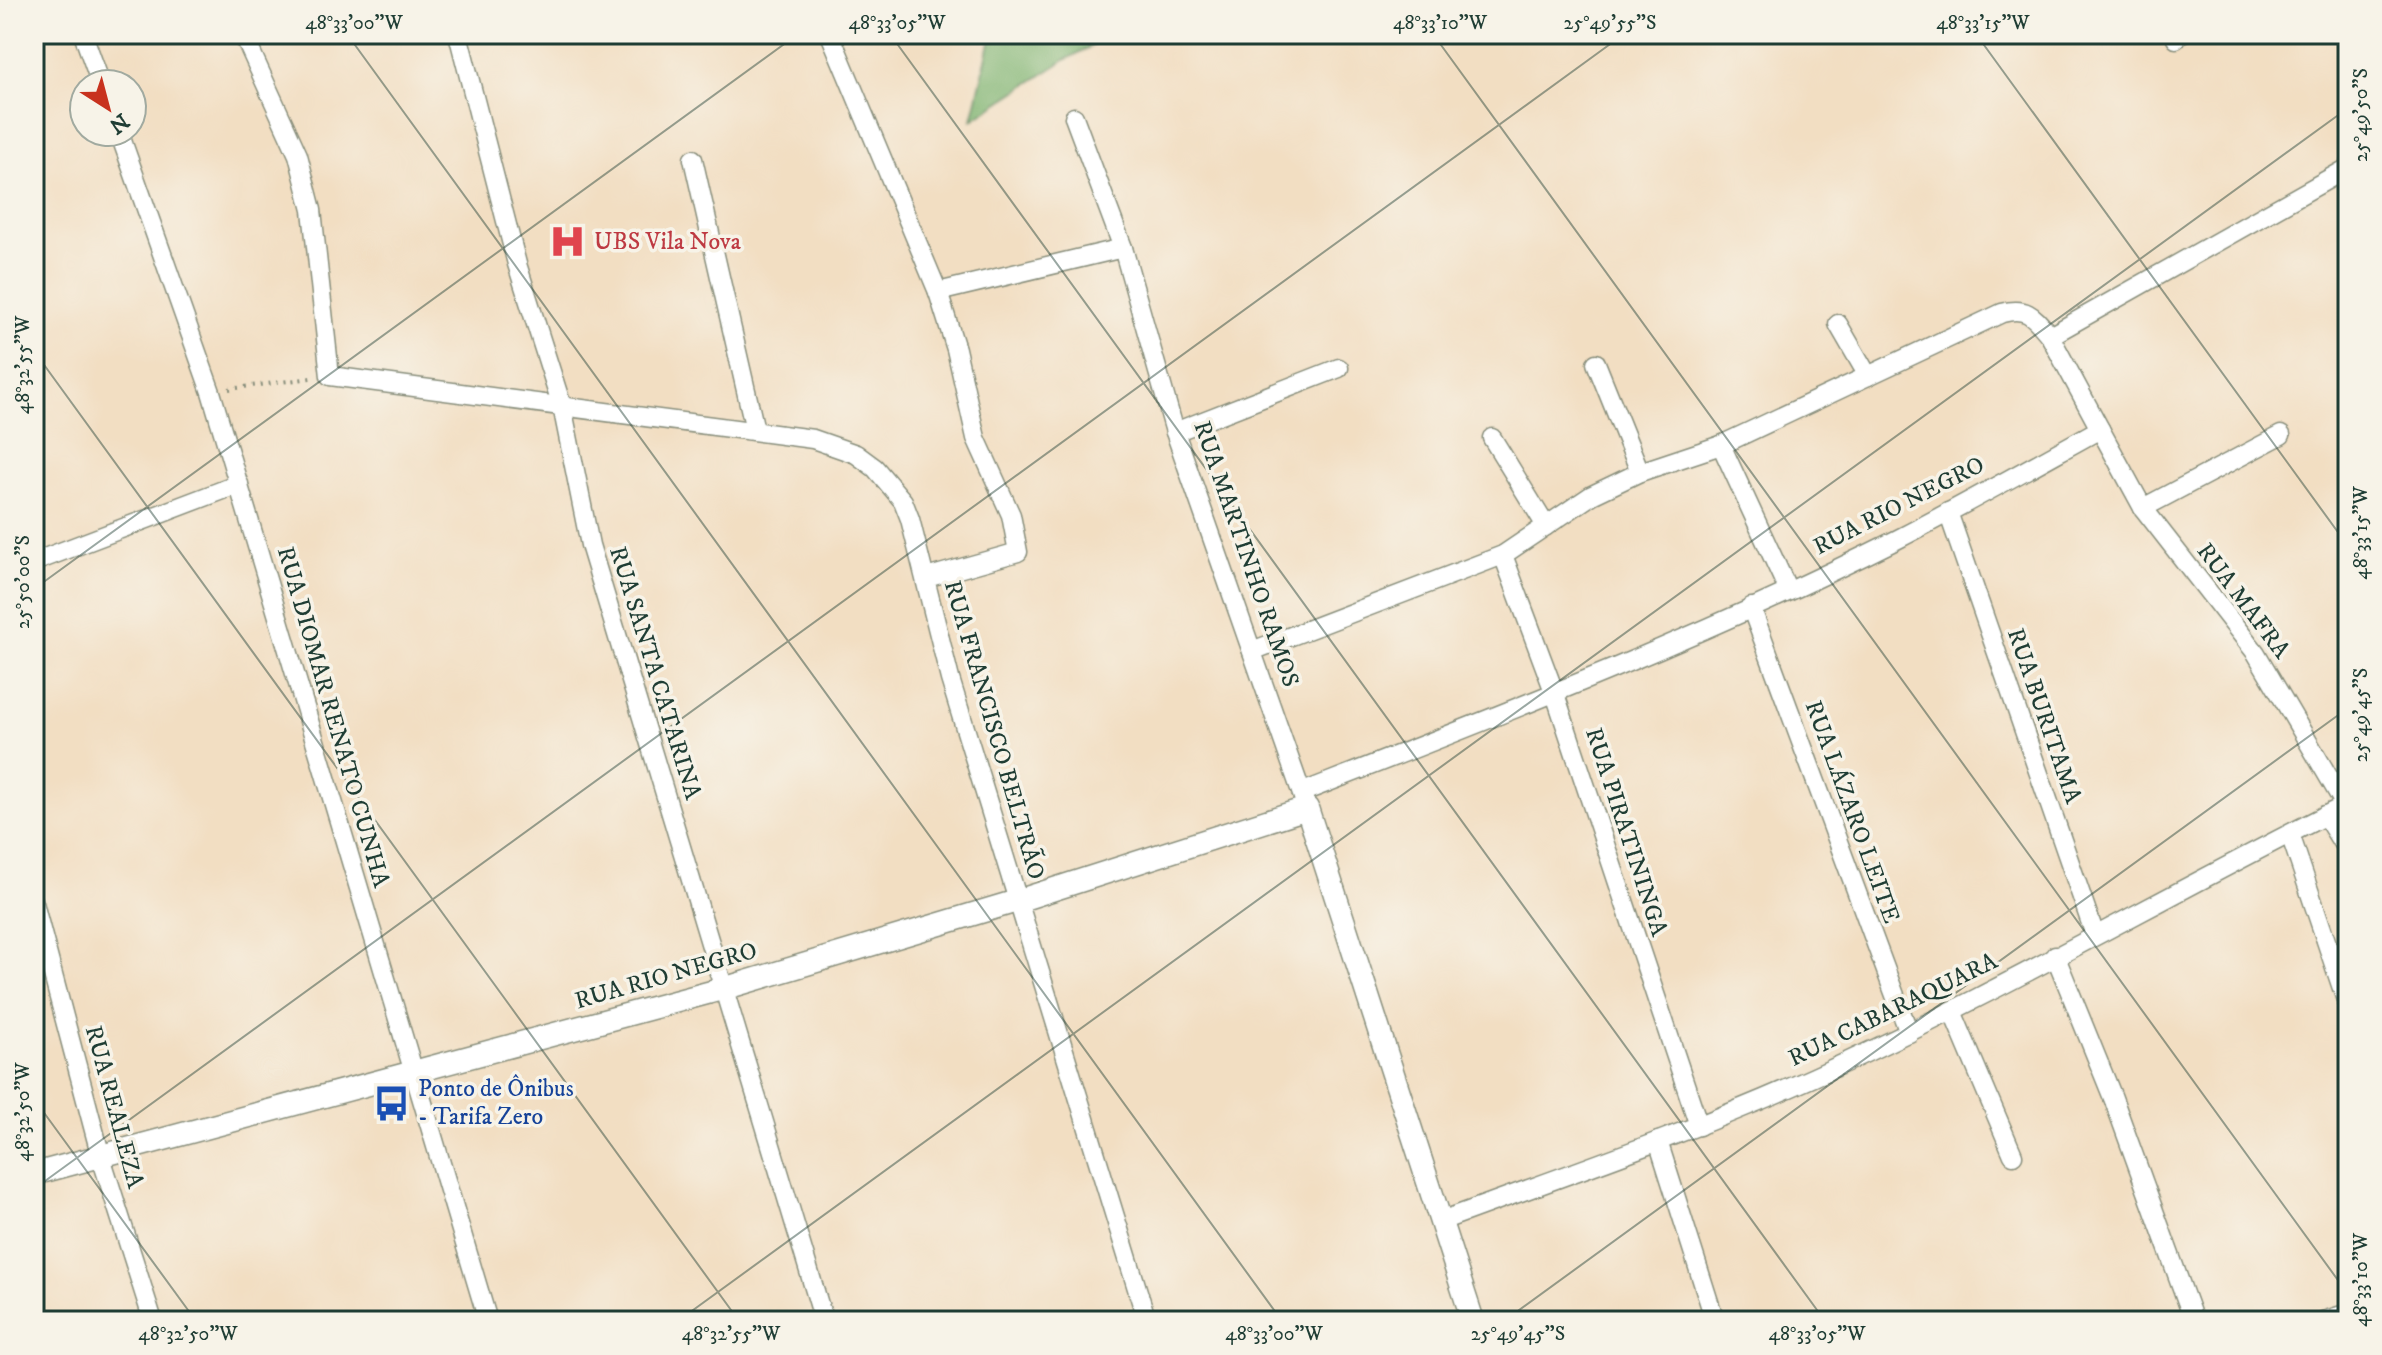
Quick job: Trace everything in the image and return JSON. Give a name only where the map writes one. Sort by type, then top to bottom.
[{"type":"street","points":[[83,34],[95,68]]},
{"type":"street","points":[[243,34],[298,155],[312,210],[330,376]]},
{"type":"street","name":"RUA SANTA CATARINA","points":[[458,34],[517,264],[562,406],[590,545],[824,1321]]},
{"type":"street","points":[[830,34],[938,292],[976,438],[1011,515],[1018,552],[926,578]]},
{"type":"street","name":"RUA MARTINHO RAMOS","points":[[1074,117],[1123,248],[1175,432],[1305,800],[1473,1321]]},
{"type":"street","name":"RUA DIOMAR RENATO CUNHA","points":[[125,148],[211,392],[488,1321]]},
{"type":"street","points":[[693,159],[755,430]]},
{"type":"street","points":[[2050,336],[2348,168]]},
{"type":"street","points":[[938,292],[1123,248]]},
{"type":"street","points":[[1252,651],[1503,555],[1592,495],[1640,472],[1721,445],[2019,308],[2030,312],[2050,336],[2100,429]]},
{"type":"street","points":[[1838,324],[1868,376]]},
{"type":"street","points":[[1596,363],[1640,472]]},
{"type":"street","points":[[1175,432],[1339,368]]},
{"type":"street","name":"RUA FRANCISCO BELTRÃO","points":[[330,376],[755,430],[838,446],[875,468],[903,501],[926,578],[950,679],[1147,1321]]},
{"type":"street","name":"RUA MAFRA","points":[[2100,429],[2143,508],[2256,653],[2347,804]]},
{"type":"street","name":"RUA RIO NEGRO","points":[[34,1174],[726,988],[1017,901],[1305,800],[1555,694],[1788,590],[1948,512],[2100,429]]},
{"type":"street","points":[[2143,508],[2281,435]]},
{"type":"street","points":[[1492,438],[1546,526]]},
{"type":"street","points":[[1721,445],[1788,590]]},
{"type":"street","points":[[34,562],[239,484]]},
{"type":"street","name":"RUA BURITAMA","points":[[1948,512],[2095,935]]},
{"type":"street","name":"RUA PIRATININGA","points":[[1503,555],[1555,694],[1699,1126]]},
{"type":"street","name":"RUA LÁZARO LEITE","points":[[1751,607],[1909,1033]]},
{"type":"street","name":"RUA CABARAQUARA","points":[[1441,1221],[1699,1126],[1909,1033],[2347,804]]},
{"type":"street","points":[[2325,815],[2348,852]]},
{"type":"street","points":[[2290,834],[2348,1006]]},
{"type":"street","name":"RUA REALEZA","points":[[34,903],[101,1157],[153,1321]]},
{"type":"street","points":[[2055,955],[2113,1098],[2194,1321]]},
{"type":"street","points":[[1952,1011],[2013,1155]]},
{"type":"street","points":[[1658,1141],[1715,1321]]},
{"type":"street","points":[[2323,1321],[2348,1313]]},
{"type":"path","points":[[211,392],[330,376]]},
{"type":"green space","points":[[992,34],[1114,34],[1065,60],[972,120]]},
{"type":"place","name":"UBS Vila Nova","points":[[568,242]]},
{"type":"place","name":"Ponto de Ônibus - Tarifa Zero","points":[[392,1103]]}]
